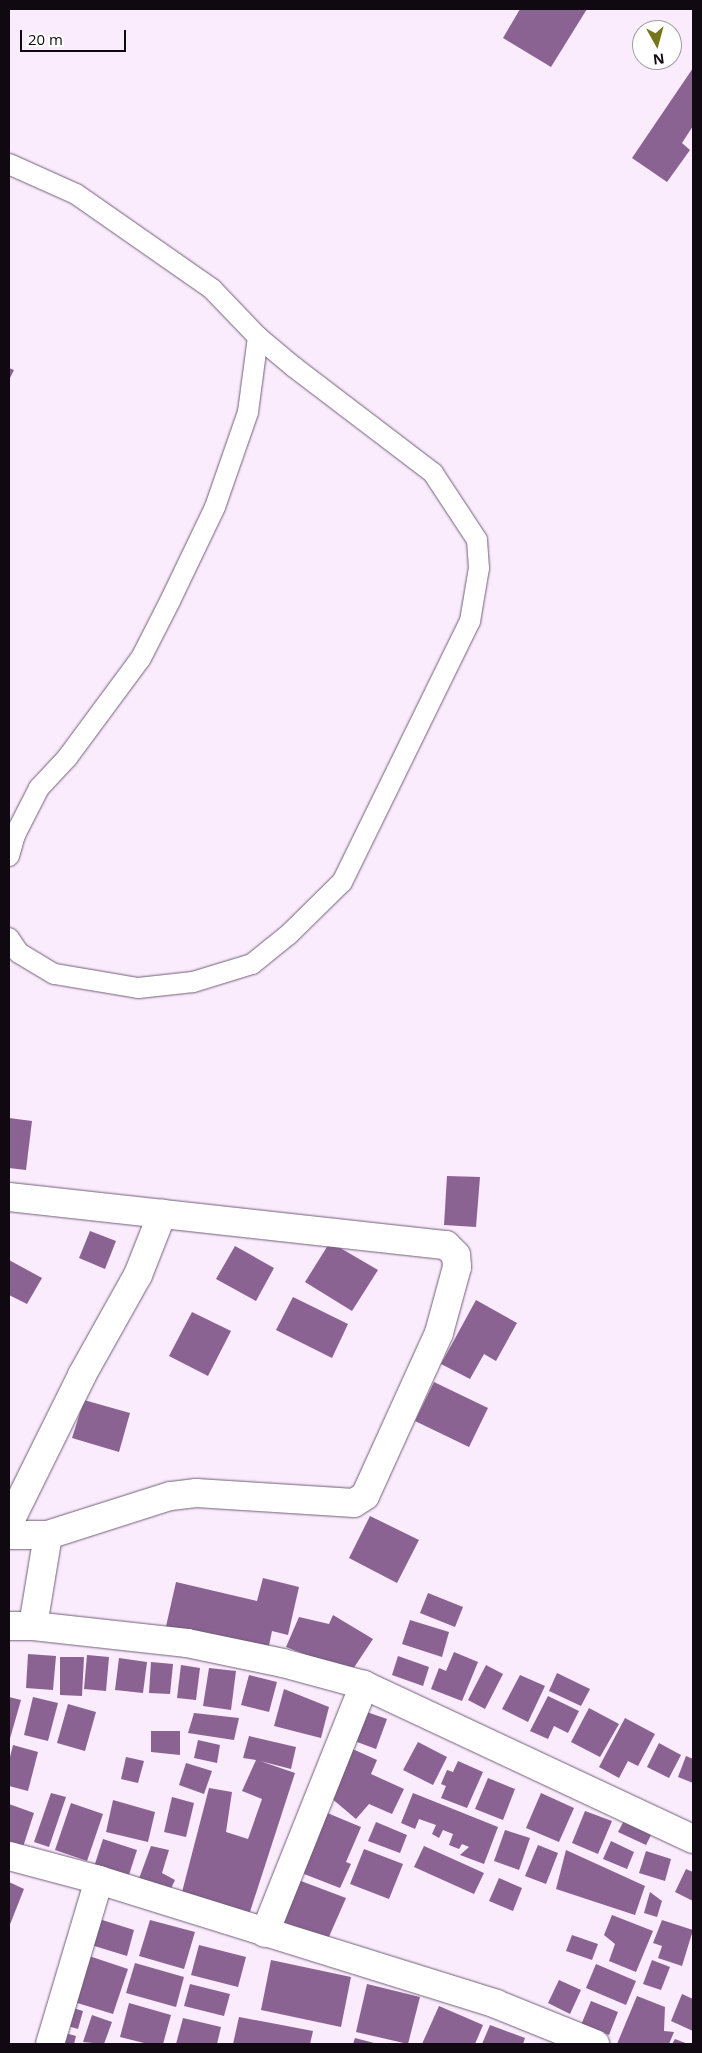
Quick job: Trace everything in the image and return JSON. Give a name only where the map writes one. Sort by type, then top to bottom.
[{"type":"street","points":[[9,1197],[446,1245],[456,1255],[457,1267],[439,1333],[365,1496],[354,1503],[187,1494],[140,1504],[48,1535],[9,1535]]},
{"type":"street","points":[[9,1523],[82,1375],[138,1275],[162,1214]]},
{"type":"street","points":[[48,1535],[21,1626],[187,1644],[283,1663],[364,1685],[693,1839]]},
{"type":"street","points":[[265,1933],[364,1685]]},
{"type":"street","points":[[9,1856],[99,1880],[496,2004],[595,2044]]},
{"type":"street","points":[[50,2044],[99,1880]]},
{"type":"lane","points":[[9,164],[76,194],[212,289],[258,337],[432,473],[477,540],[478,568],[470,621],[342,882],[288,935],[252,964],[193,982],[138,988],[54,974],[19,953],[9,938]]},
{"type":"lane","points":[[9,856],[15,835],[39,788],[67,758],[141,658],[215,507],[248,412],[258,337]]},
{"type":"building","points":[[520,9],[587,9],[551,67],[503,38]]},
{"type":"building","points":[[693,68],[693,126],[682,143],[690,150],[667,182],[632,158]]},
{"type":"building","points":[[9,368],[14,370],[9,380]]},
{"type":"building","points":[[9,1118],[32,1121],[26,1170],[9,1168]]},
{"type":"building","points":[[447,1176],[480,1177],[476,1227],[444,1225]]},
{"type":"building","points":[[90,1231],[116,1241],[105,1269],[79,1258]]},
{"type":"building","points":[[330,1242],[378,1270],[352,1311],[305,1282]]},
{"type":"building","points":[[235,1246],[274,1268],[256,1301],[216,1279]]},
{"type":"building","points":[[9,1260],[42,1278],[27,1304],[9,1295]]},
{"type":"building","points":[[293,1297],[348,1324],[332,1358],[276,1330]]},
{"type":"building","points":[[476,1300],[517,1323],[496,1361],[484,1354],[470,1379],[441,1364]]},
{"type":"building","points":[[192,1312],[231,1331],[208,1376],[169,1356]]},
{"type":"building","points":[[434,1382],[488,1408],[469,1447],[415,1421]]},
{"type":"building","points":[[84,1400],[130,1413],[119,1452],[72,1438]]},
{"type":"building","points":[[370,1516],[419,1540],[397,1583],[349,1558]]},
{"type":"building","points":[[263,1578],[299,1587],[288,1635],[272,1631],[267,1655],[165,1631],[176,1582],[257,1601]]},
{"type":"building","points":[[428,1593],[463,1607],[455,1627],[420,1613]]},
{"type":"building","points":[[333,1615],[373,1639],[351,1672],[286,1647],[299,1617],[329,1624]]},
{"type":"building","points":[[410,1620],[449,1632],[442,1657],[402,1644]]},
{"type":"building","points":[[454,1652],[478,1662],[462,1701],[431,1689],[439,1668],[446,1671]]},
{"type":"building","points":[[28,1654],[56,1656],[53,1690],[26,1688]]},
{"type":"building","points":[[87,1655],[109,1657],[106,1691],[84,1689]]},
{"type":"building","points":[[398,1656],[429,1667],[423,1686],[392,1675]]},
{"type":"building","points":[[60,1657],[84,1657],[82,1696],[60,1695]]},
{"type":"building","points":[[119,1658],[147,1662],[143,1693],[115,1690]]},
{"type":"building","points":[[151,1662],[173,1664],[170,1694],[149,1693]]},
{"type":"building","points":[[181,1665],[200,1668],[196,1700],[177,1698]]},
{"type":"building","points":[[486,1665],[503,1674],[485,1709],[468,1700]]},
{"type":"building","points":[[209,1668],[236,1671],[231,1710],[203,1706]]},
{"type":"building","points":[[557,1673],[590,1689],[581,1706],[549,1691]]},
{"type":"building","points":[[249,1675],[277,1682],[269,1712],[241,1705]]},
{"type":"building","points":[[520,1675],[545,1686],[528,1722],[502,1709]]},
{"type":"building","points":[[284,1689],[329,1707],[321,1738],[274,1726]]},
{"type":"building","points":[[548,1696],[579,1711],[568,1733],[554,1726],[548,1739],[530,1731]]},
{"type":"building","points":[[9,1697],[21,1700],[9,1742]]},
{"type":"building","points":[[33,1697],[58,1703],[48,1741],[24,1735]]},
{"type":"building","points":[[68,1704],[96,1712],[85,1751],[57,1743]]},
{"type":"building","points":[[589,1708],[619,1724],[600,1757],[571,1742]]},
{"type":"building","points":[[361,1710],[387,1719],[376,1749],[349,1739]]},
{"type":"building","points":[[194,1713],[239,1718],[234,1740],[188,1733]]},
{"type":"building","points":[[625,1718],[655,1734],[638,1766],[628,1761],[619,1778],[599,1767]]},
{"type":"building","points":[[151,1731],[180,1731],[180,1755],[151,1752]]},
{"type":"building","points":[[249,1736],[296,1747],[291,1769],[260,1761],[295,1773],[248,1918],[181,1896],[209,1788],[232,1792],[226,1832],[248,1839],[262,1799],[242,1791],[256,1760],[243,1758]]},
{"type":"building","points":[[198,1740],[220,1745],[217,1763],[194,1758]]},
{"type":"building","points":[[418,1742],[447,1757],[433,1785],[403,1770]]},
{"type":"building","points":[[659,1743],[681,1755],[669,1778],[647,1767]]},
{"type":"building","points":[[13,1745],[38,1752],[28,1791],[9,1786],[9,1761]]},
{"type":"building","points":[[346,1746],[377,1760],[371,1774],[404,1789],[392,1814],[369,1804],[356,1819],[324,1792]]},
{"type":"building","points":[[686,1756],[693,1759],[693,1783],[678,1777]]},
{"type":"building","points":[[126,1757],[144,1761],[138,1783],[121,1779]]},
{"type":"building","points":[[458,1761],[483,1772],[467,1808],[441,1798],[446,1786],[441,1784],[447,1770],[453,1772]]},
{"type":"building","points":[[186,1763],[212,1771],[204,1794],[179,1785]]},
{"type":"building","points":[[488,1778],[515,1789],[503,1820],[475,1809]]},
{"type":"building","points":[[51,1793],[66,1797],[49,1847],[34,1842]]},
{"type":"building","points":[[413,1793],[498,1827],[484,1864],[460,1855],[469,1847],[462,1844],[459,1849],[449,1845],[453,1834],[443,1830],[439,1838],[432,1834],[436,1825],[419,1819],[415,1829],[401,1823]]},
{"type":"building","points":[[541,1793],[574,1808],[559,1842],[526,1828]]},
{"type":"building","points":[[172,1797],[194,1803],[186,1837],[164,1832]]},
{"type":"building","points":[[113,1800],[155,1812],[148,1842],[106,1832]]},
{"type":"building","points":[[71,1803],[103,1814],[87,1861],[55,1850]]},
{"type":"building","points":[[9,1804],[34,1813],[21,1853],[9,1849]]},
{"type":"building","points":[[585,1811],[612,1821],[598,1854],[572,1843]]},
{"type":"building","points":[[325,1812],[361,1827],[346,1862],[351,1864],[340,1888],[299,1872]]},
{"type":"building","points":[[628,1813],[655,1827],[646,1845],[618,1832]]},
{"type":"building","points":[[376,1822],[407,1835],[400,1853],[368,1841]]},
{"type":"building","points":[[505,1830],[530,1838],[519,1870],[494,1861]]},
{"type":"building","points":[[103,1839],[137,1850],[127,1881],[93,1870]]},
{"type":"building","points":[[611,1841],[634,1852],[627,1869],[603,1859]]},
{"type":"building","points":[[538,1845],[558,1853],[546,1884],[525,1876]]},
{"type":"building","points":[[151,1846],[169,1850],[162,1873],[175,1880],[167,1897],[137,1884]]},
{"type":"building","points":[[424,1846],[484,1873],[474,1894],[414,1867]]},
{"type":"building","points":[[364,1849],[403,1864],[389,1899],[350,1884]]},
{"type":"building","points":[[566,1850],[645,1886],[635,1915],[556,1889]]},
{"type":"building","points":[[646,1851],[671,1859],[665,1881],[639,1873]]},
{"type":"building","points":[[686,1869],[693,1872],[693,1901],[675,1892]]},
{"type":"building","points":[[293,1878],[346,1898],[328,1939],[278,1920]]},
{"type":"building","points":[[499,1878],[522,1888],[513,1911],[489,1901]]},
{"type":"building","points":[[9,1882],[24,1889],[9,1927]]},
{"type":"building","points":[[650,1892],[662,1901],[657,1917],[644,1913]]},
{"type":"building","points":[[612,1915],[653,1931],[636,1972],[609,1961],[615,1944],[604,1935]]},
{"type":"building","points":[[96,1918],[134,1930],[127,1956],[88,1944]]},
{"type":"building","points":[[150,1920],[195,1932],[184,1969],[139,1956]]},
{"type":"building","points":[[662,1920],[693,1930],[682,1966],[658,1958],[662,1946],[653,1943]]},
{"type":"building","points":[[572,1935],[598,1944],[592,1960],[566,1951]]},
{"type":"building","points":[[199,1945],[246,1957],[238,1987],[191,1975]]},
{"type":"building","points":[[86,1955],[128,1969],[113,2014],[71,2001]]},
{"type":"building","points":[[271,1960],[351,1977],[341,2027],[261,2010]]},
{"type":"building","points":[[652,1960],[670,1967],[661,1990],[643,1984]]},
{"type":"building","points":[[135,1963],[184,1977],[176,2007],[126,1993]]},
{"type":"building","points":[[596,1964],[636,1981],[626,2005],[586,1988]]},
{"type":"building","points":[[559,1980],[581,1990],[570,2014],[548,2003]]},
{"type":"building","points":[[190,1984],[230,1994],[224,2016],[184,2006]]},
{"type":"building","points":[[367,1984],[420,1997],[408,2044],[356,2032]]},
{"type":"building","points":[[682,1994],[693,1999],[693,2031],[671,2021]]},
{"type":"building","points":[[637,1996],[665,2007],[664,2031],[674,2032],[669,2044],[617,2044]]},
{"type":"building","points":[[591,2001],[618,2012],[609,2035],[581,2025]]},
{"type":"building","points":[[129,2003],[171,2015],[163,2044],[148,2044],[120,2037]]},
{"type":"building","points":[[439,2006],[483,2025],[475,2044],[422,2044]]},
{"type":"building","points":[[70,2007],[83,2011],[78,2029],[64,2025]]},
{"type":"building","points":[[92,2015],[112,2022],[104,2044],[83,2042]]},
{"type":"building","points":[[239,2017],[313,2031],[310,2044],[233,2044]]},
{"type":"building","points":[[183,2018],[221,2027],[217,2044],[176,2044]]},
{"type":"building","points":[[490,2025],[525,2038],[523,2044],[482,2044]]},
{"type":"building","points":[[58,2031],[76,2036],[74,2044],[55,2044]]},
{"type":"building","points":[[355,2038],[378,2044],[353,2044]]},
{"type":"building","points":[[675,2039],[688,2044],[672,2044]]}]
